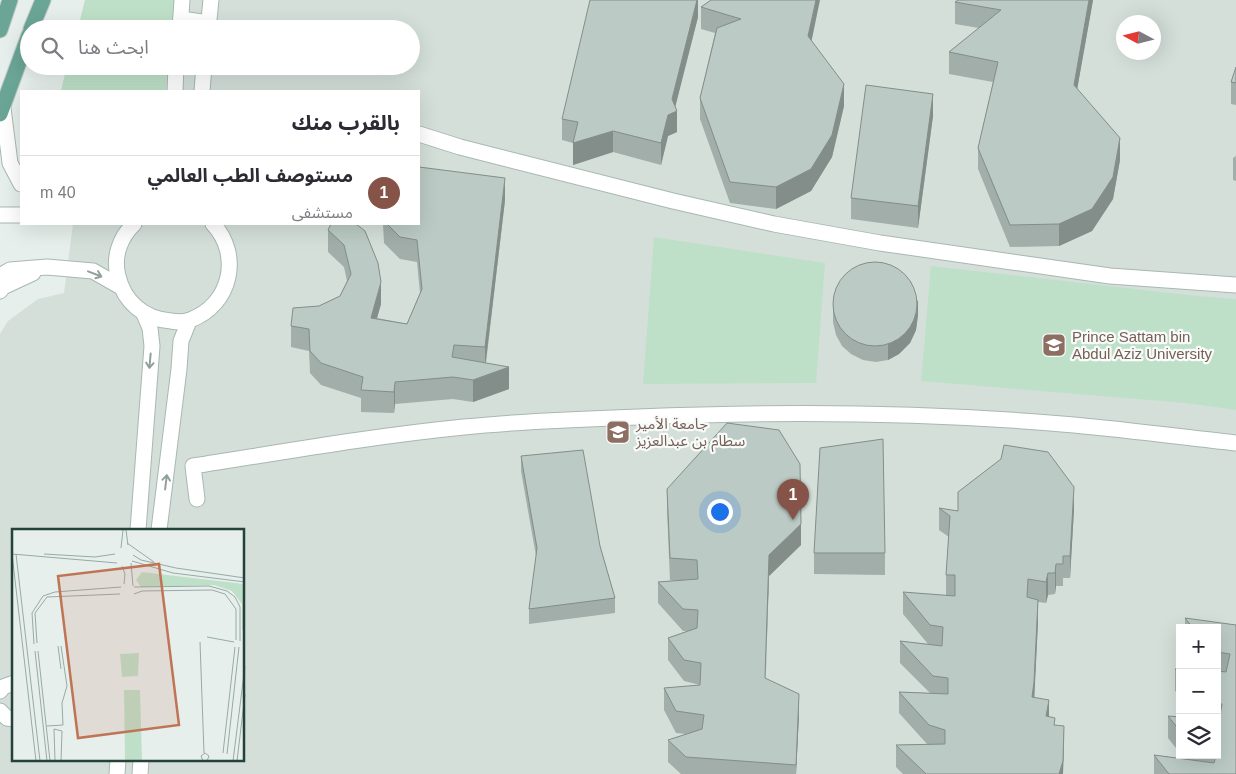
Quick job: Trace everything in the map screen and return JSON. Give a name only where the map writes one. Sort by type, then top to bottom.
[{"type":"main road","points":[[0,9],[6,0]]},
{"type":"main road","points":[[0,30],[10,0]]},
{"type":"main road","points":[[35,20],[43,0]]},
{"type":"main road","points":[[1,111],[20,59]]},
{"type":"street","points":[[180,20],[182,0]]},
{"type":"street","points":[[209,20],[211,0]]},
{"type":"street","points":[[175,90],[176,75]]},
{"type":"street","points":[[202,90],[203,75]]},
{"type":"street","points":[[1,111],[10,163],[20,182]]},
{"type":"street","points":[[420,134],[460,147],[663,198],[793,227],[880,243],[1110,276],[1236,285]]},
{"type":"street","points":[[0,215],[20,215]]},
{"type":"street","points":[[133,225],[127,230],[118,248],[116,268],[120,287],[130,302],[144,314],[160,320],[189,321],[208,310],[220,297],[227,282],[230,265],[228,248],[220,232],[214,225]]},
{"type":"street","points":[[0,276],[10,270],[48,267],[93,271],[120,287]]},
{"type":"street","points":[[0,291],[3,287],[24,276],[48,267]]},
{"type":"street","points":[[138,529],[152,346],[150,328],[144,314]]},
{"type":"street","points":[[160,529],[181,341],[189,321]]},
{"type":"street","points":[[197,498],[193,466],[382,437],[465,427],[550,420],[807,412],[889,414],[1075,425],[1236,443]]},
{"type":"street","points":[[0,691],[3,687],[12,684]]},
{"type":"street","points":[[0,711],[7,718],[12,719]]},
{"type":"shaded area","name":"جامعة الأمير سطام بن عبدالعزيز","points":[[85,0],[1236,0],[1236,774],[0,774],[0,334],[8,321],[38,299],[64,293],[73,225],[420,225],[420,90],[61,90],[65,75],[420,75],[420,20],[80,20]]},
{"type":"green space","points":[[85,0],[174,0],[172,20],[80,20]]},
{"type":"green space","points":[[65,75],[167,75],[165,90],[61,90]]},
{"type":"green space","points":[[654,237],[825,263],[816,383],[643,384]]},
{"type":"green space","points":[[931,266],[1236,299],[1236,410],[1186,403],[921,381]]},
{"type":"building","points":[[590,0],[697,0],[672,99],[677,111],[668,115],[661,143],[613,131],[573,143],[578,122],[562,119]]},
{"type":"building","points":[[711,0],[816,0],[808,36],[844,84],[832,135],[811,169],[776,187],[730,182],[700,98],[717,28],[741,19],[701,7]]},
{"type":"building","points":[[958,0],[1089,0],[1074,85],[1120,138],[1113,177],[1092,209],[1059,224],[1010,225],[978,148],[998,62],[949,52],[1001,10],[955,2]]},
{"type":"building","points":[[1236,67],[1236,83],[1231,82]]},
{"type":"building","points":[[866,85],[933,94],[918,206],[851,198]]},
{"type":"building","points":[[420,167],[505,178],[485,347],[454,345],[452,357],[509,367],[473,380],[453,377],[395,382],[394,392],[361,390],[363,377],[321,363],[310,351],[309,329],[291,326],[293,308],[319,306],[340,296],[351,274],[344,245],[328,230],[330,225],[357,225],[365,231],[378,263],[381,282],[371,318],[407,324],[422,289],[417,240],[400,237],[388,225],[420,225]]},
{"type":"building","points":[[867,262],[883,262],[899,269],[910,280],[917,296],[914,320],[905,334],[899,339],[883,346],[867,346],[851,339],[840,328],[833,312],[833,296],[840,280],[851,269]]},
{"type":"building","points":[[727,423],[779,430],[800,464],[801,524],[769,555],[765,678],[799,694],[796,765],[686,757],[668,740],[702,729],[704,715],[676,711],[664,688],[700,685],[701,663],[684,660],[668,638],[697,628],[698,610],[683,609],[658,582],[698,579],[697,560],[670,558],[667,489]]},
{"type":"building","points":[[883,439],[885,553],[814,553],[820,448]]},
{"type":"building","points":[[1004,445],[1048,452],[1074,487],[1070,556],[1063,556],[1063,564],[1056,564],[1055,573],[1048,573],[1046,582],[1028,579],[1027,597],[1038,600],[1032,697],[1049,700],[1046,716],[1055,718],[1054,725],[1064,726],[1063,761],[1059,774],[926,774],[896,745],[945,744],[945,730],[929,725],[899,692],[948,694],[948,678],[933,676],[900,641],[942,646],[943,627],[930,625],[903,592],[955,596],[955,575],[946,575],[950,516],[939,508],[958,511],[958,492],[1001,459]]},
{"type":"building","points":[[583,450],[600,546],[615,598],[529,609],[537,548],[521,456]]},
{"type":"building","points":[[1185,618],[1236,625],[1236,774],[1169,774],[1154,755],[1214,763],[1215,759],[1221,759],[1221,671],[1226,672],[1230,654],[1221,653],[1221,624],[1190,624]]},
{"type":"building","points":[[1168,716],[1176,717],[1176,726]]},
{"type":"place","name":"Prince Sattam bin Abdul Aziz University","points":[[1054,345]]},
{"type":"place","name":"جامعة الأمير سطام بن عبدالعزيز","points":[[618,432]]},
{"type":"place","name":"مستوصف الطب العالمي","points":[[793,520]]}]
